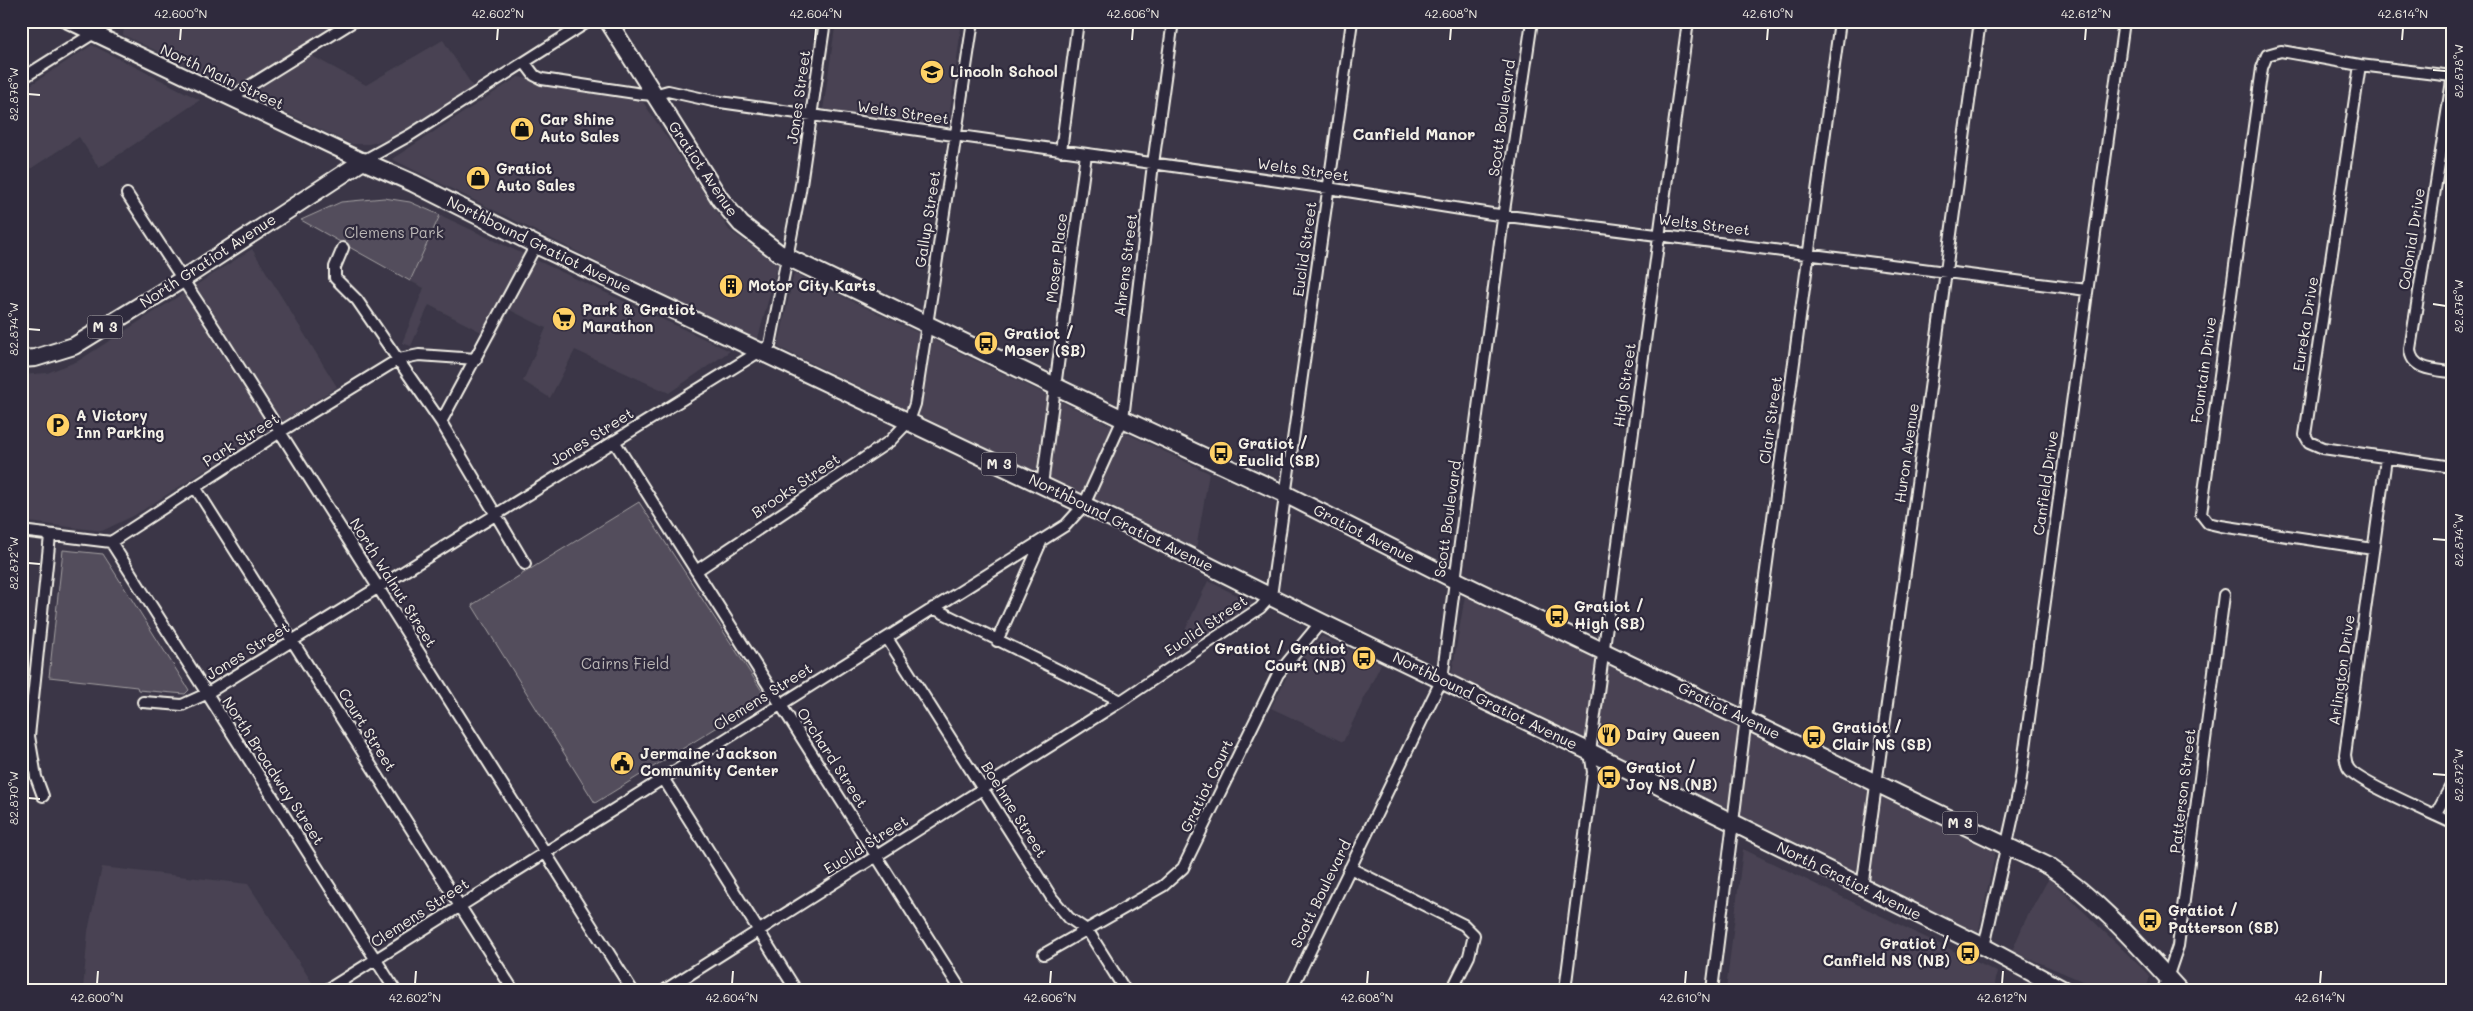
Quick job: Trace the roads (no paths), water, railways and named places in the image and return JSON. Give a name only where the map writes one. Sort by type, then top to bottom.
[{"type":"main road","name":"North Main Street","points":[[68,21],[363,161]]},
{"type":"main road","name":"Gratiot Avenue","points":[[608,21],[708,182],[731,213],[758,239],[786,256],[1055,384],[1123,419],[1286,495],[1455,580],[1746,718],[2048,866],[2068,880],[2119,924],[2170,986]]},
{"type":"main road","name":"Northbound Gratiot Avenue","points":[[363,161],[413,183],[536,246],[1084,505],[1632,774]]},
{"type":"main road","name":"North Gratiot Avenue","points":[[21,359],[74,346],[183,279],[363,161]]},
{"type":"main road","name":"North Gratiot Avenue","points":[[1632,774],[1984,947],[2064,990]]},
{"type":"street","points":[[21,79],[113,21]]},
{"type":"street","points":[[230,98],[354,21]]},
{"type":"street","points":[[363,161],[525,63],[589,21]]},
{"type":"street","name":"Jones Street","points":[[143,702],[182,705],[206,694],[771,343],[786,256],[800,191],[825,21]]},
{"type":"street","name":"Gallup Street","points":[[909,421],[915,404],[973,21]]},
{"type":"street","points":[[1061,151],[1078,21]]},
{"type":"street","name":"Ahrens Street","points":[[1084,505],[1123,419],[1153,164],[1173,21]]},
{"type":"street","name":"Euclid Street","points":[[665,990],[1121,701],[1260,608],[1271,596],[1352,21]]},
{"type":"street","name":"Scott Boulevard","points":[[1291,990],[1442,680],[1503,215],[1532,21]]},
{"type":"street","name":"High Street","points":[[1565,990],[1593,772],[1590,752],[1688,21]]},
{"type":"street","name":"Clair Street","points":[[1712,990],[1746,718],[1840,21]]},
{"type":"street","name":"Huron Avenue","points":[[1862,888],[1980,21]]},
{"type":"street","name":"Canfield Drive","points":[[1984,947],[2020,785],[2124,21]]},
{"type":"street","name":"Fountain Drive","points":[[2360,65],[2281,51],[2267,55],[2262,68],[2201,514],[2208,523],[2221,526],[2373,549]]},
{"type":"street","name":"Welts Street","points":[[525,63],[534,75],[542,79],[654,95],[662,91],[668,91],[713,101],[1328,188],[1503,215],[2087,290]]},
{"type":"street","points":[[2360,65],[2452,76]]},
{"type":"street","name":"Eureka Drive","points":[[2360,65],[2305,430],[2309,442],[2317,446],[2452,467]]},
{"type":"street","name":"Colonial Drive","points":[[2452,81],[2410,349],[2411,358],[2420,366],[2452,372]]},
{"type":"street","name":"Moser Place","points":[[1042,485],[1086,154]]},
{"type":"street","name":"North Walnut Street","points":[[127,194],[183,279],[632,990]]},
{"type":"street","points":[[442,422],[536,246]]},
{"type":"street","points":[[342,248],[335,266],[336,278],[357,300],[442,422],[497,513],[525,564]]},
{"type":"street","name":"Park Street","points":[[111,542],[280,432],[399,359],[419,355],[476,359]]},
{"type":"street","name":"Brooks Street","points":[[696,571],[890,441],[909,421]]},
{"type":"street","name":"Orchard Street","points":[[614,441],[961,990]]},
{"type":"street","name":"Arlington Drive","points":[[2386,458],[2345,754],[2346,765],[2359,778],[2452,822]]},
{"type":"street","name":"Court Street","points":[[195,487],[513,990]]},
{"type":"street","name":"Clemens Street","points":[[327,990],[1066,525],[1084,505]]},
{"type":"street","points":[[21,532],[111,542]]},
{"type":"street","points":[[43,796],[36,777],[29,736],[50,536]]},
{"type":"street","points":[[997,641],[1042,539]]},
{"type":"street","name":"North Broadway Street","points":[[111,542],[394,990]]},
{"type":"street","name":"Patterson Street","points":[[2170,986],[2181,926],[2224,595]]},
{"type":"street","points":[[932,608],[1121,701]]},
{"type":"street","name":"Gratiot Court","points":[[1044,954],[1163,886],[1182,868],[1278,674],[1321,622]]},
{"type":"street","name":"Boehme Street","points":[[887,638],[1052,898],[1069,918],[1088,930],[1125,990]]},
{"type":"street","points":[[663,778],[796,990]]},
{"type":"street","points":[[2435,815],[2452,784]]},
{"type":"street","points":[[1350,868],[1464,925],[1471,931],[1474,935],[1469,956],[1452,990]]},
{"type":"place","name":"Lincoln School","points":[[932,72]]},
{"type":"place","name":"Car Shine Auto Sales","points":[[522,129]]},
{"type":"place","name":"Gratiot Auto Sales","points":[[478,178]]},
{"type":"place","name":"Motor City Karts","points":[[731,286]]},
{"type":"place","name":"Park & Gratiot Marathon","points":[[564,319]]},
{"type":"place","name":"Gratiot / Moser (SB)","points":[[986,343]]},
{"type":"place","name":"A Victory Inn Parking","points":[[58,425]]},
{"type":"place","name":"Gratiot / Euclid (SB)","points":[[1221,453]]},
{"type":"place","name":"Gratiot / High (SB)","points":[[1557,616]]},
{"type":"place","name":"Gratiot / Gratiot Court (NB)","points":[[1364,658]]},
{"type":"place","name":"Dairy Queen","points":[[1609,735]]},
{"type":"place","name":"Gratiot / Clair NS (SB)","points":[[1814,737]]},
{"type":"place","name":"Jermaine Jackson Community Center","points":[[622,763]]},
{"type":"place","name":"Gratiot / Joy NS (NB)","points":[[1609,777]]},
{"type":"place","name":"Gratiot / Patterson (SB)","points":[[2150,920]]},
{"type":"place","name":"Gratiot / Canfield NS (NB)","points":[[1968,953]]},
{"type":"district","name":"Canfield Manor","points":[[1414,134]]},
{"type":"park label","name":"Clemens Park","points":[[394,233]]},
{"type":"park label","name":"Cairns Field","points":[[625,664]]}]
